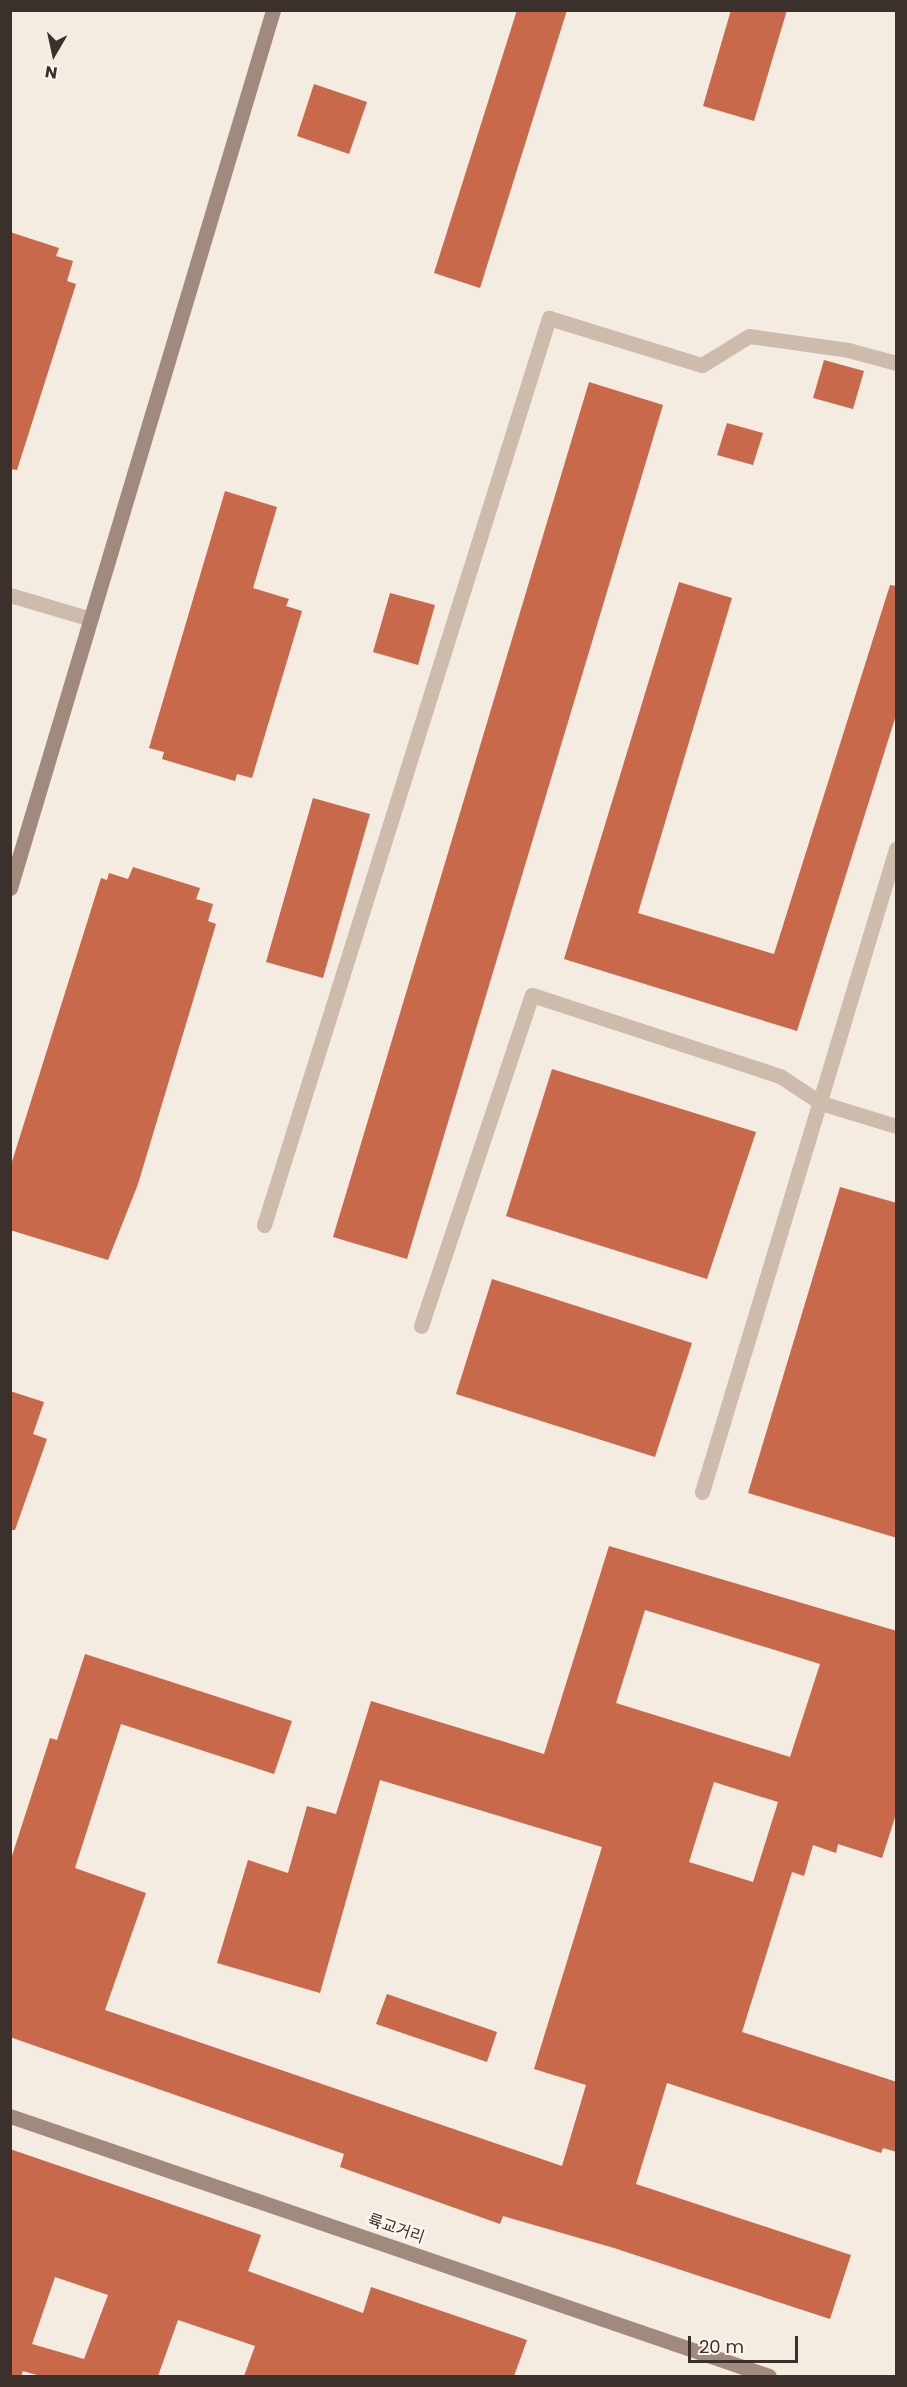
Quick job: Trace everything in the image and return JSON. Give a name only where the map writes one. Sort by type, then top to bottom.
[{"type":"street","points":[[10,888],[273,10]]},
{"type":"street","points":[[264,1225],[549,318],[702,365],[749,336],[848,350],[897,363]]},
{"type":"street","points":[[10,595],[91,619]]},
{"type":"street","points":[[702,1492],[897,849]]},
{"type":"street","points":[[421,1326],[532,995],[780,1076],[821,1103],[897,1126]]},
{"type":"street","name":"륙교거리","points":[[10,2116],[769,2376]]},
{"type":"building","points":[[517,10],[567,10],[480,288],[434,273]]},
{"type":"building","points":[[731,10],[787,10],[754,121],[703,106]]},
{"type":"building","points":[[314,84],[367,102],[349,154],[297,136]]},
{"type":"building","points":[[10,232],[59,248],[56,256],[73,261],[67,281],[76,284],[17,470],[10,469]]},
{"type":"building","points":[[824,360],[864,371],[853,409],[813,398]]},
{"type":"building","points":[[589,382],[663,405],[407,1259],[333,1237]]},
{"type":"building","points":[[727,423],[763,433],[753,465],[717,455]]},
{"type":"building","points":[[225,491],[277,507],[253,588],[289,599],[286,606],[302,611],[252,778],[237,774],[235,781],[162,759],[164,752],[149,748]]},
{"type":"building","points":[[679,582],[732,598],[638,913],[774,954],[890,585],[897,586],[897,712],[797,1031],[564,959]]},
{"type":"building","points":[[390,593],[435,605],[418,665],[373,652]]},
{"type":"building","points":[[313,798],[370,814],[323,978],[266,962]]},
{"type":"building","points":[[133,867],[200,888],[196,899],[213,904],[208,921],[216,924],[138,1184],[108,1260],[10,1230],[10,1168],[101,878],[107,880],[109,873],[128,879]]},
{"type":"building","points":[[552,1069],[756,1132],[707,1279],[506,1216]]},
{"type":"building","points":[[840,1187],[897,1203],[897,1538],[748,1493]]},
{"type":"building","points":[[492,1279],[692,1343],[655,1457],[456,1394]]},
{"type":"building","points":[[10,1391],[44,1402],[33,1434],[47,1439],[15,1530],[10,1530]]},
{"type":"building","points":[[609,1546],[897,1631],[897,1811],[882,1858],[838,1844],[836,1853],[813,1845],[804,1876],[792,1872],[742,2032],[897,2082],[897,2152],[883,2148],[881,2153],[667,2083],[636,2184],[851,2255],[830,2319],[614,2248],[503,2216],[500,2224],[340,2167],[344,2154],[10,2037],[10,1862],[50,1738],[57,1740],[85,1654],[292,1721],[274,1774],[121,1724],[75,1868],[146,1893],[105,2010],[562,2166],[586,2085],[534,2069],[602,1847],[380,1780],[320,1993],[217,1963],[248,1860],[288,1873],[307,1806],[336,1814],[371,1701],[544,1754]],"holes":[[[645,1610],[820,1664],[790,1757],[616,1703]],[[714,1782],[778,1802],[753,1882],[689,1862]]]},
{"type":"building","points":[[387,1994],[497,2032],[487,2062],[376,2024]]},
{"type":"building","points":[[10,2149],[261,2235],[248,2271],[363,2313],[371,2287],[527,2340],[514,2376],[244,2376],[255,2346],[178,2320],[158,2376],[40,2376],[23,2371],[21,2376],[10,2376]],"holes":[[[55,2277],[108,2295],[84,2359],[32,2344]]]}]
